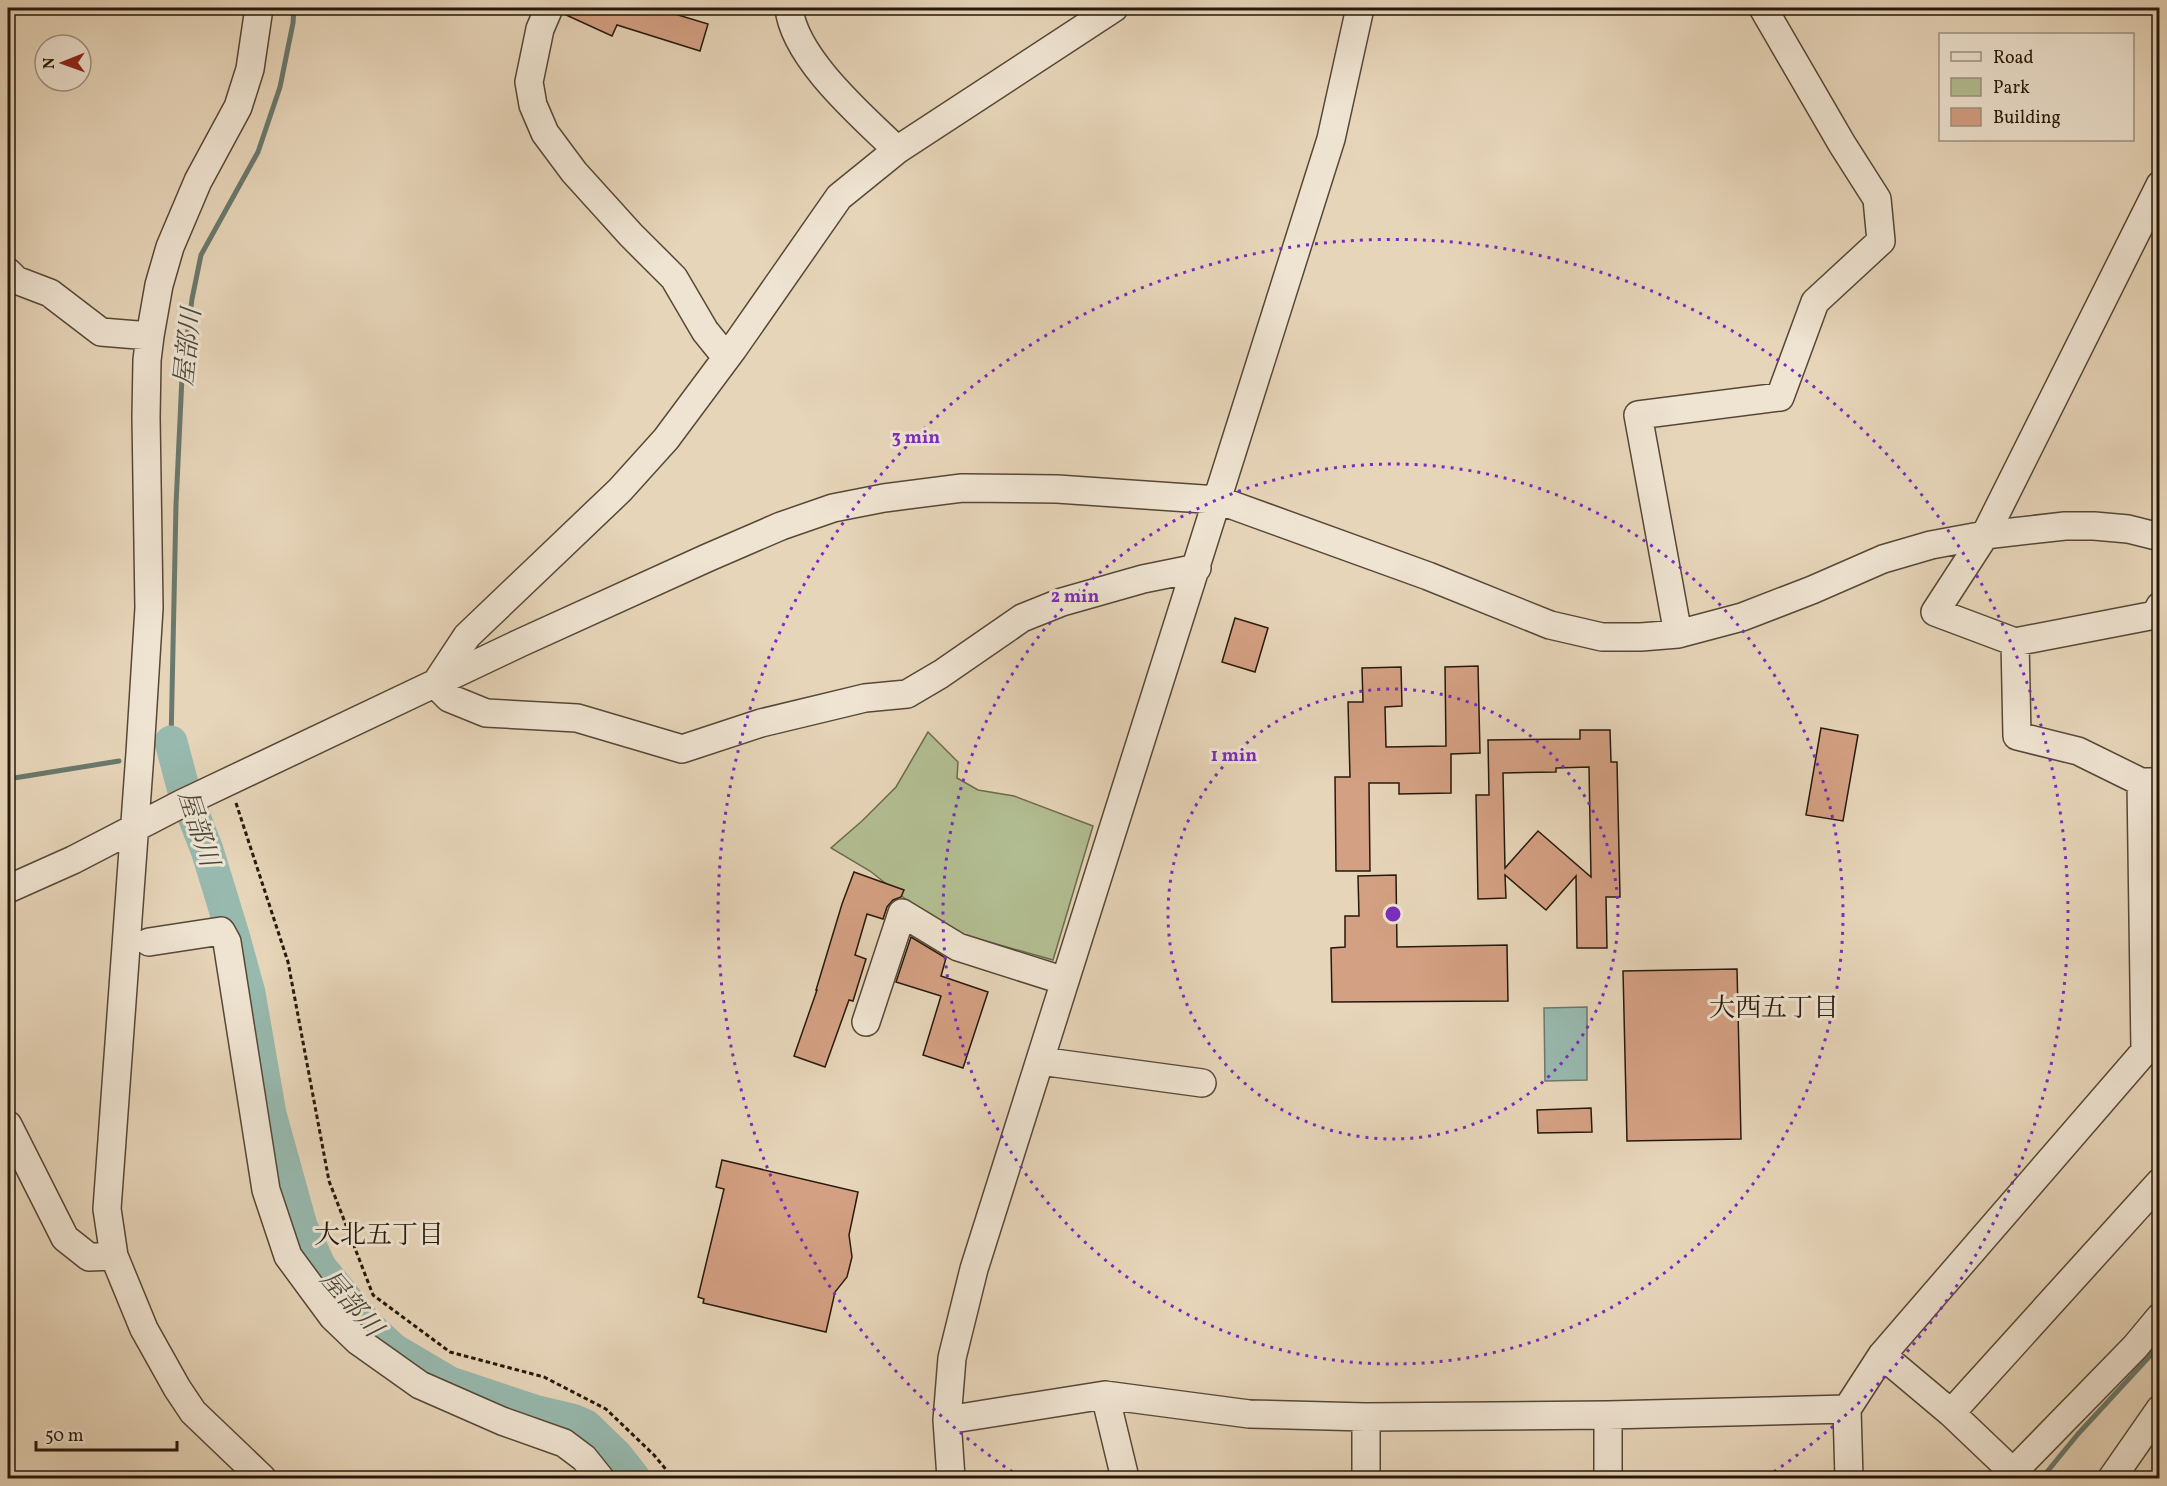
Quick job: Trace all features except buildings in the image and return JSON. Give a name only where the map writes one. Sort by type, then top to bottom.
[{"type":"street","points":[[259,8],[250,69],[238,107],[198,181],[170,247],[159,285],[150,336],[146,405],[149,608],[108,1209],[114,1256],[144,1329],[193,1412],[262,1479]]},
{"type":"street","points":[[549,8],[540,29],[529,82],[533,105],[545,133],[574,172],[674,278],[705,332],[726,357]]},
{"type":"street","points":[[789,8],[803,48],[839,93],[897,150]]},
{"type":"street","points":[[435,684],[467,636],[620,490],[666,440],[839,197],[897,150],[1114,8]]},
{"type":"street","points":[[951,1479],[947,1420],[952,1358],[974,1269],[1331,139],[1360,8]]},
{"type":"street","points":[[1678,634],[1638,415],[1780,397],[1815,302],[1881,241],[1877,199],[1842,144],[1763,8]]},
{"type":"street","points":[[2160,185],[1985,535],[1935,612],[2015,642],[2155,615],[2160,606]]},
{"type":"street","points":[[8,272],[16,280],[50,293],[101,332],[150,336]]},
{"type":"street","points":[[8,889],[73,860],[181,804],[520,643],[718,553],[781,526],[833,508],[884,498],[962,488],[1058,489],[1218,500],[1428,576],[1550,625],[1602,637],[1678,634],[1742,617],[1883,559],[1931,544],[2065,526],[2128,529],[2160,537]]},
{"type":"street","points":[[435,684],[449,698],[486,713],[577,718],[682,749],[761,723],[865,698],[908,694],[1022,618],[1062,602],[1143,579],[1197,568]]},
{"type":"street","points":[[1849,1479],[1847,1409],[1882,1355],[2152,1058],[2150,782],[2079,751],[2017,736],[2015,642]]},
{"type":"street","points":[[866,1022],[902,914],[958,947],[1065,981]]},
{"type":"street","points":[[149,942],[221,931],[227,942],[266,1190],[288,1256],[333,1317],[358,1341],[420,1385],[502,1421],[564,1443],[584,1458],[600,1479]]},
{"type":"street","points":[[1040,1061],[1202,1083]]},
{"type":"street","points":[[8,1125],[65,1238],[89,1257],[114,1256]]},
{"type":"street","points":[[1951,1413],[2160,1182]]},
{"type":"street","points":[[1882,1355],[1951,1413],[2011,1475],[2135,1347],[2160,1317]]},
{"type":"street","points":[[947,1420],[1105,1395],[1249,1414],[1366,1417],[1608,1415],[1847,1409]]},
{"type":"street","points":[[1105,1395],[1125,1479]]},
{"type":"street","points":[[2112,1479],[2150,1442],[2160,1409]]},
{"type":"street","points":[[1608,1415],[1608,1479]]},
{"type":"street","points":[[1366,1417],[1366,1479]]},
{"type":"path","points":[[229,782],[288,962],[330,1181],[373,1295],[450,1352],[544,1377],[606,1409],[654,1455],[673,1479]]},
{"type":"green space","points":[[928,732],[958,762],[957,778],[978,790],[1014,796],[1093,826],[1053,960],[957,933],[908,901],[870,871],[831,848],[896,787]]},
{"type":"water","points":[[1587,1007],[1587,1080],[1545,1081],[1544,1008]]},
{"type":"waterway","name":"屋部川","points":[[171,742],[176,505],[182,377],[192,299],[201,255],[258,152],[280,87],[294,8]]},
{"type":"waterway","name":"屋部川","points":[[171,742],[184,791],[207,850],[249,993],[270,1114],[301,1226],[320,1267],[367,1325],[394,1350],[450,1383],[586,1426],[616,1455],[634,1478]]},
{"type":"waterway","points":[[8,779],[119,761]]},
{"type":"waterway","points":[[2042,1478],[2078,1434],[2160,1345]]},
{"type":"district","name":"大西五丁目","points":[[1774,1007]]},
{"type":"district","name":"大北五丁目","points":[[379,1234]]}]
